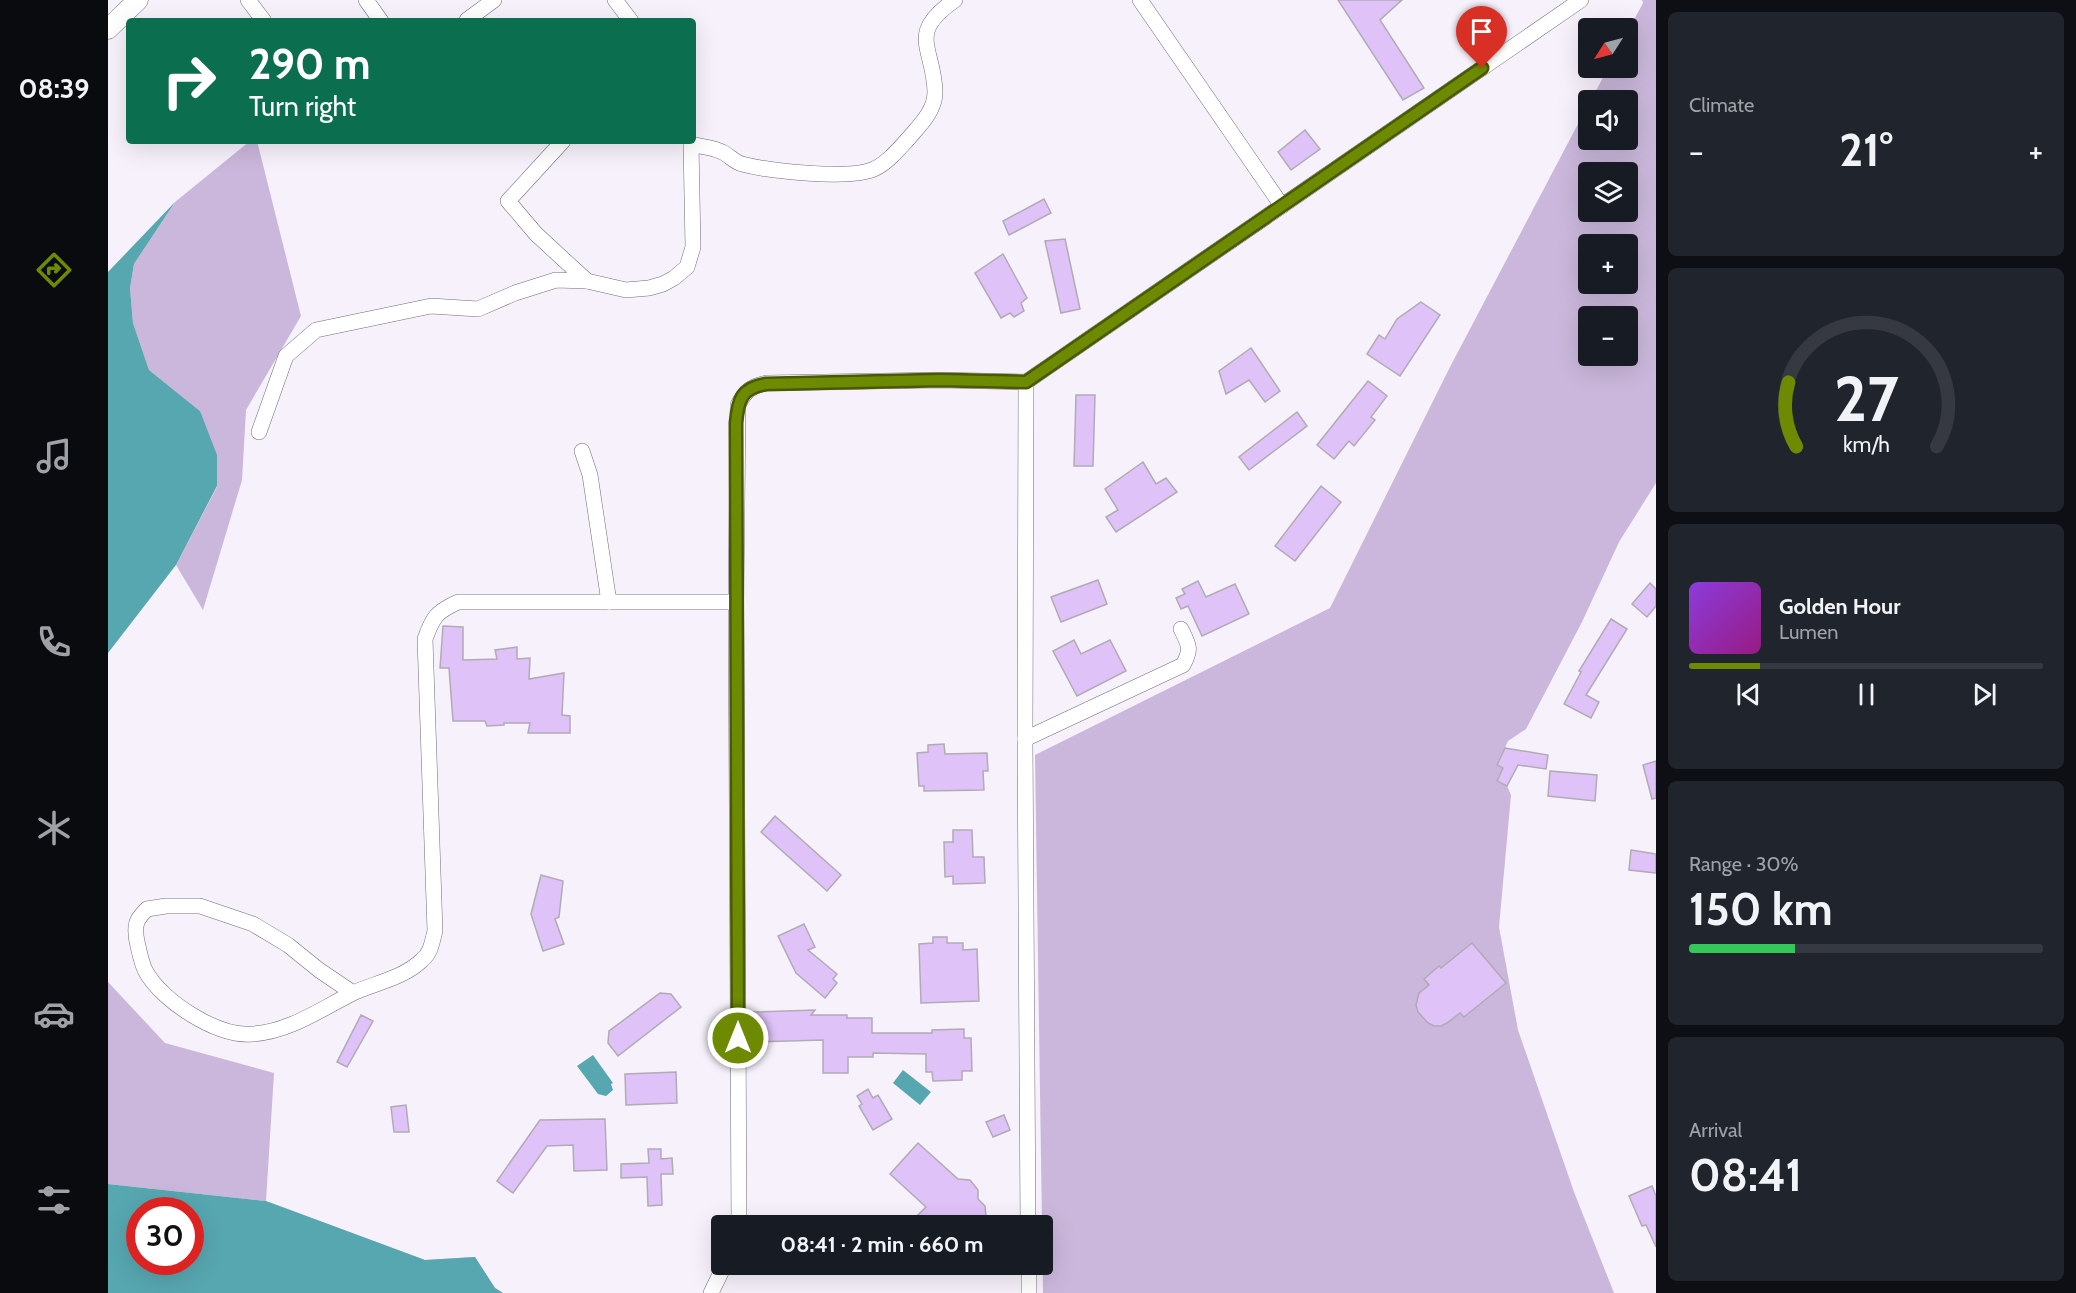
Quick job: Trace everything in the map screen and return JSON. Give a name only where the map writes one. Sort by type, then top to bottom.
[{"type":"main road","points":[[108,30],[138,0]]},
{"type":"street","points":[[248,0],[262,18]]},
{"type":"street","points":[[366,0],[379,18]]},
{"type":"street","points":[[470,18],[494,0]]},
{"type":"street","points":[[615,0],[629,18]]},
{"type":"street","points":[[259,432],[286,356],[316,330],[431,306],[478,309],[515,293],[556,280],[587,281],[626,290],[648,288],[674,278],[687,267],[693,247],[691,144],[722,151],[739,163],[773,170],[851,175],[874,169],[894,155],[923,121],[934,104],[932,66],[925,44],[929,23],[943,8],[955,0]]},
{"type":"street","points":[[1140,0],[1282,206]]},
{"type":"street","points":[[739,1215],[736,602],[738,405],[744,394],[752,386],[766,384],[940,380],[1026,382],[1581,0]]},
{"type":"street","points":[[560,144],[508,201],[536,234],[587,281]]},
{"type":"street","points":[[1026,382],[1025,740],[1028,1215]]},
{"type":"street","points":[[582,451],[590,475],[609,602]]},
{"type":"street","points":[[353,993],[288,945],[252,924],[200,906],[166,906],[147,909],[138,920],[135,937],[139,953],[146,972],[161,991],[187,1012],[221,1029],[251,1035],[276,1030],[306,1019],[353,993],[411,969],[424,959],[431,948],[435,932],[425,639],[432,619],[458,602],[736,602]]},
{"type":"street","points":[[1025,740],[1183,665],[1189,655],[1189,647],[1181,629]]},
{"type":"street","points":[[711,1293],[720,1275]]},
{"type":"street","points":[[1029,1275],[1029,1293]]},
{"type":"shaded area","points":[[1642,0],[1656,0],[1656,483],[1619,542],[1582,622],[1526,729],[1508,741],[1497,765],[1503,768],[1497,781],[1507,786],[1511,795],[1499,927],[1518,1030],[1574,1192],[1614,1293],[1043,1293],[1043,1275],[1053,1275],[1053,1215],[1042,1215],[1035,755],[1330,608],[1450,367],[1578,124],[1578,150],[1638,150],[1638,90],[1596,90],[1603,78],[1638,78],[1638,18],[1635,18],[1643,3]]},
{"type":"shaded area","points":[[246,144],[258,144],[301,316],[246,410],[242,480],[203,610],[176,565],[217,487],[200,411],[149,370],[133,323],[130,288],[134,264],[175,202]]},
{"type":"shaded area","points":[[108,982],[165,1043],[274,1073],[266,1201],[108,1184]]},
{"type":"shaded area","points":[[266,1201],[425,1260],[475,1257],[495,1288],[503,1293]]},
{"type":"water","points":[[175,202],[134,264],[130,288],[133,323],[149,370],[200,411],[217,455],[217,486],[176,565],[108,653],[108,272]]},
{"type":"water","points":[[593,1055],[613,1083],[611,1084],[613,1090],[606,1096],[598,1094],[577,1066]]},
{"type":"water","points":[[903,1070],[931,1092],[920,1105],[893,1083]]},
{"type":"water","points":[[108,1184],[266,1201],[425,1260],[475,1257],[495,1288],[503,1293],[108,1293]]},
{"type":"building","points":[[1338,0],[1402,0],[1380,20],[1424,88],[1403,100]]},
{"type":"building","points":[[1305,130],[1320,149],[1291,170],[1278,152]]},
{"type":"building","points":[[1044,199],[1051,213],[1009,235],[1003,221]]},
{"type":"building","points":[[1065,239],[1080,309],[1061,313],[1045,241]]},
{"type":"building","points":[[1003,254],[1027,298],[1021,303],[1024,311],[1014,317],[1010,313],[1001,318],[975,273]]},
{"type":"building","points":[[1421,302],[1440,315],[1400,376],[1367,354],[1379,335],[1385,339],[1397,319]]},
{"type":"building","points":[[1251,348],[1280,391],[1265,402],[1249,380],[1226,394],[1219,371]]},
{"type":"building","points":[[1368,381],[1387,396],[1371,417],[1375,420],[1354,446],[1349,441],[1334,459],[1317,445]]},
{"type":"building","points":[[1076,395],[1095,395],[1093,466],[1074,466]]},
{"type":"building","points":[[1297,412],[1307,426],[1249,470],[1239,457]]},
{"type":"building","points":[[1143,462],[1156,484],[1166,478],[1177,492],[1116,532],[1106,517],[1118,510],[1105,489]]},
{"type":"building","points":[[1321,486],[1341,502],[1295,561],[1275,546]]},
{"type":"building","points":[[1098,580],[1107,604],[1061,622],[1051,597]]},
{"type":"building","points":[[1198,581],[1206,597],[1235,584],[1249,614],[1202,636],[1188,606],[1181,609],[1176,598],[1185,594],[1182,589]]},
{"type":"building","points":[[1650,583],[1656,589],[1656,606],[1647,617],[1632,604]]},
{"type":"building","points":[[1611,619],[1627,629],[1586,695],[1599,702],[1591,718],[1564,704],[1581,672],[1579,671]]},
{"type":"building","points":[[443,626],[463,627],[463,660],[497,659],[495,650],[517,647],[517,659],[530,658],[529,679],[564,673],[562,715],[570,716],[570,733],[528,733],[530,723],[504,723],[504,725],[487,726],[485,721],[453,721],[449,668],[440,668]]},
{"type":"building","points":[[1074,640],[1081,654],[1110,640],[1126,671],[1077,696],[1053,651]]},
{"type":"building","points":[[944,744],[945,754],[987,753],[988,771],[983,771],[984,790],[924,791],[924,786],[919,786],[917,753],[928,752],[928,745]]},
{"type":"building","points":[[1505,748],[1548,755],[1546,769],[1518,765],[1507,786],[1497,781],[1503,768],[1497,765]]},
{"type":"building","points":[[1656,761],[1656,798],[1652,799],[1643,765]]},
{"type":"building","points":[[1550,771],[1597,775],[1595,801],[1548,796]]},
{"type":"building","points":[[775,816],[841,875],[827,891],[761,832]]},
{"type":"building","points":[[953,830],[972,830],[973,857],[984,857],[985,883],[953,884],[953,876],[945,877],[944,842],[953,842]]},
{"type":"building","points":[[1631,850],[1656,854],[1656,873],[1629,870]]},
{"type":"building","points":[[541,875],[563,881],[559,917],[555,919],[564,944],[543,951],[531,914]]},
{"type":"building","points":[[804,924],[815,947],[808,950],[837,974],[833,979],[837,983],[825,998],[796,973],[778,936]]},
{"type":"building","points":[[933,937],[947,937],[947,943],[963,943],[963,950],[977,949],[979,1001],[921,1003],[919,944],[933,943]]},
{"type":"building","points":[[1472,943],[1506,983],[1464,1017],[1460,1013],[1441,1026],[1428,1023],[1418,1012],[1416,1005],[1419,993],[1429,985],[1424,979]]},
{"type":"building","points":[[660,993],[671,994],[681,1007],[618,1056],[608,1043],[609,1031]]},
{"type":"building","points":[[815,1010],[811,1015],[872,1018],[872,1033],[932,1033],[932,1030],[964,1029],[964,1038],[971,1038],[972,1071],[962,1071],[962,1080],[933,1081],[932,1072],[926,1072],[926,1054],[873,1053],[873,1057],[848,1057],[848,1073],[823,1073],[823,1040],[754,1042],[753,1012]]},
{"type":"building","points":[[361,1015],[373,1021],[347,1067],[337,1062]]},
{"type":"building","points":[[676,1072],[677,1103],[626,1105],[625,1074]]},
{"type":"building","points":[[868,1089],[873,1098],[878,1095],[892,1119],[873,1130],[859,1106],[862,1104],[857,1096]]},
{"type":"building","points":[[406,1105],[409,1132],[394,1132],[391,1107]]},
{"type":"building","points":[[1004,1115],[1010,1130],[993,1137],[986,1122]]},
{"type":"building","points":[[605,1119],[607,1170],[574,1171],[573,1145],[547,1146],[513,1193],[497,1181],[540,1120]]},
{"type":"building","points":[[918,1143],[958,1179],[970,1180],[978,1190],[978,1199],[985,1206],[986,1215],[918,1215],[926,1207],[890,1174]]},
{"type":"building","points":[[648,1149],[661,1149],[661,1159],[672,1158],[673,1174],[661,1174],[662,1205],[648,1206],[647,1177],[621,1178],[621,1164],[649,1163]]},
{"type":"building","points":[[1652,1186],[1656,1196],[1656,1247],[1646,1225],[1642,1226],[1629,1196]]},
{"type":"route","points":[[738,1038],[736,423],[738,405],[744,394],[752,386],[766,384],[940,380],[1026,382],[1482,68]]}]
